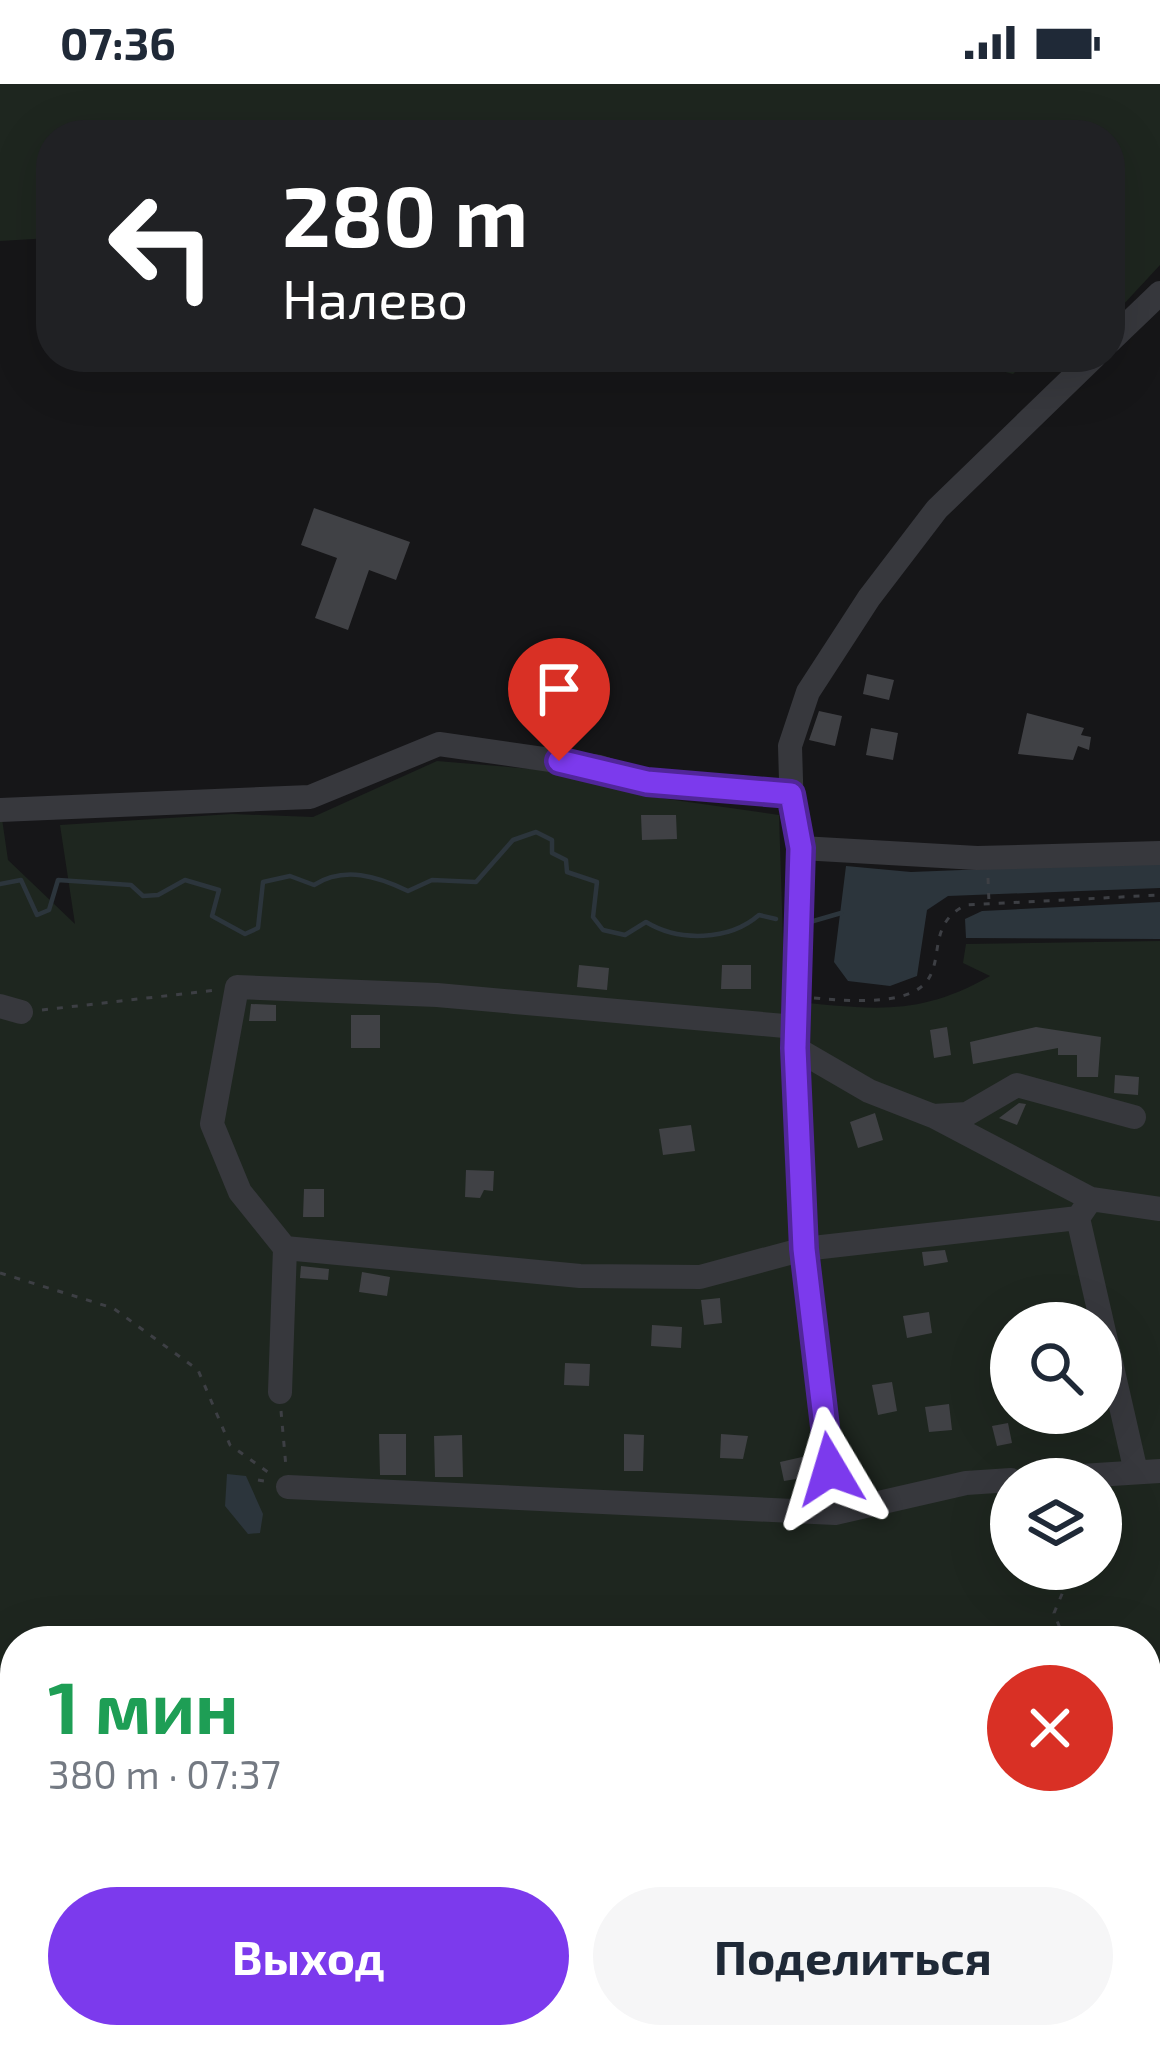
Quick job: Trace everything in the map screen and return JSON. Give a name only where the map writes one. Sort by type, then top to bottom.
[{"type":"street","points":[[1125,326],[1160,292]]},
{"type":"street","points":[[835,1513],[804,1249],[795,1037],[800,997],[801,848],[791,794],[790,746],[808,692],[869,598],[937,509],[1079,372]]},
{"type":"street","points":[[0,810],[310,797],[439,744],[599,767],[647,782],[791,794]]},
{"type":"street","points":[[801,848],[976,858],[1160,853]]},
{"type":"street","points":[[280,1392],[285,1248],[240,1192],[212,1124],[237,987],[437,994],[795,1037],[869,1091],[934,1116],[1085,1209],[1148,1472]]},
{"type":"street","points":[[934,1116],[967,1114],[1017,1085],[1134,1117]]},
{"type":"street","points":[[285,1248],[580,1276],[700,1276],[804,1249],[1085,1209],[1160,1209]]},
{"type":"street","points":[[288,1486],[835,1513],[990,1481]]},
{"type":"path","points":[[988,872],[989,903]]},
{"type":"path","points":[[800,997],[877,1004],[919,992],[932,980],[954,910],[989,903],[1160,895]]},
{"type":"path","points":[[10,1009],[237,987]]},
{"type":"path","points":[[0,1273],[113,1307],[198,1370],[230,1444],[288,1486]]},
{"type":"path","points":[[280,1392],[288,1486]]},
{"type":"path","points":[[1059,1626],[1054,1613],[1064,1590]]},
{"type":"shaded area","points":[[0,84],[1160,84],[1160,265],[1125,303],[1125,120],[36,120],[36,239],[0,241]]},
{"type":"shaded area","points":[[437,761],[592,774],[639,795],[779,815],[785,1001],[891,1007],[938,999],[990,976],[963,963],[966,944],[1160,941],[1160,1626],[0,1626],[0,805],[8,860],[75,924],[60,825],[232,814],[313,817]]},
{"type":"shaded area","points":[[1160,862],[1160,888],[948,896],[927,910],[917,976],[890,986],[848,981],[834,962],[846,866],[911,872]]},
{"type":"shaded area","points":[[1160,902],[1160,939],[966,938],[965,919],[982,911]]},
{"type":"shaded area","points":[[227,1474],[246,1476],[263,1514],[260,1533],[248,1534],[225,1506]]},
{"type":"building","points":[[314,508],[410,542],[396,580],[369,570],[348,630],[315,618],[337,558],[301,545]]},
{"type":"building","points":[[867,674],[894,680],[889,700],[863,694]]},
{"type":"building","points":[[819,711],[842,716],[835,746],[809,740]]},
{"type":"building","points":[[1027,713],[1084,728],[1081,735],[1091,737],[1089,750],[1078,746],[1073,760],[1018,754]]},
{"type":"building","points":[[871,728],[898,733],[893,760],[866,755]]},
{"type":"building","points":[[641,815],[676,815],[677,839],[642,840]]},
{"type":"building","points":[[579,965],[609,968],[607,990],[577,987]]},
{"type":"building","points":[[722,965],[751,965],[751,989],[721,989]]},
{"type":"building","points":[[251,1004],[276,1005],[276,1021],[249,1021]]},
{"type":"building","points":[[351,1015],[380,1015],[380,1048],[351,1048]]},
{"type":"building","points":[[947,1027],[951,1055],[934,1058],[930,1030]]},
{"type":"building","points":[[1036,1027],[1101,1037],[1098,1077],[1077,1077],[1077,1055],[1058,1055],[1058,1048],[973,1064],[970,1042]]},
{"type":"building","points":[[1115,1075],[1139,1077],[1138,1095],[1114,1093]]},
{"type":"building","points":[[1019,1103],[1026,1104],[1017,1125],[999,1118]]},
{"type":"building","points":[[875,1113],[883,1140],[858,1148],[850,1122]]},
{"type":"building","points":[[691,1125],[695,1151],[663,1155],[659,1129]]},
{"type":"building","points":[[466,1170],[494,1171],[493,1191],[484,1190],[480,1198],[465,1197]]},
{"type":"building","points":[[304,1189],[324,1189],[324,1217],[303,1217]]},
{"type":"building","points":[[945,1250],[948,1262],[924,1266],[922,1252]]},
{"type":"building","points":[[301,1266],[329,1269],[328,1280],[300,1278]]},
{"type":"building","points":[[362,1272],[390,1277],[387,1296],[359,1292]]},
{"type":"building","points":[[720,1298],[722,1323],[704,1325],[701,1300]]},
{"type":"building","points":[[929,1312],[932,1333],[907,1338],[903,1316]]},
{"type":"building","points":[[652,1325],[682,1327],[681,1348],[651,1346]]},
{"type":"building","points":[[565,1363],[590,1364],[589,1386],[564,1385]]},
{"type":"building","points":[[892,1382],[897,1411],[878,1415],[872,1385]]},
{"type":"building","points":[[949,1404],[952,1430],[929,1432],[925,1407]]},
{"type":"building","points":[[379,1434],[406,1434],[406,1475],[380,1475]]},
{"type":"building","points":[[624,1434],[644,1435],[643,1471],[624,1471]]},
{"type":"building","points":[[721,1434],[748,1436],[743,1459],[720,1458]]},
{"type":"building","points":[[994,1434],[1010,1434],[1012,1443],[997,1446]]},
{"type":"building","points":[[462,1435],[463,1477],[435,1477],[434,1436]]},
{"type":"building","points":[[811,1455],[816,1489],[799,1493],[796,1479],[784,1481],[780,1462]]},
{"type":"waterway","points":[[0,884],[21,880],[37,915],[49,910],[58,880],[131,885],[143,896],[158,895],[185,880],[219,890],[212,916],[245,934],[258,928],[263,882],[290,876],[314,885],[337,876],[361,875],[408,891],[432,880],[476,882],[513,840],[536,832],[552,840],[552,853],[566,860],[567,872],[597,882],[593,917],[603,930],[625,935],[646,922],[673,933],[704,936],[733,930],[759,915],[776,919]]},
{"type":"waterway","points":[[810,922],[841,913]]},
{"type":"route","points":[[559,761],[647,782],[791,794],[801,848],[795,1048],[804,1249],[830,1469]]}]
